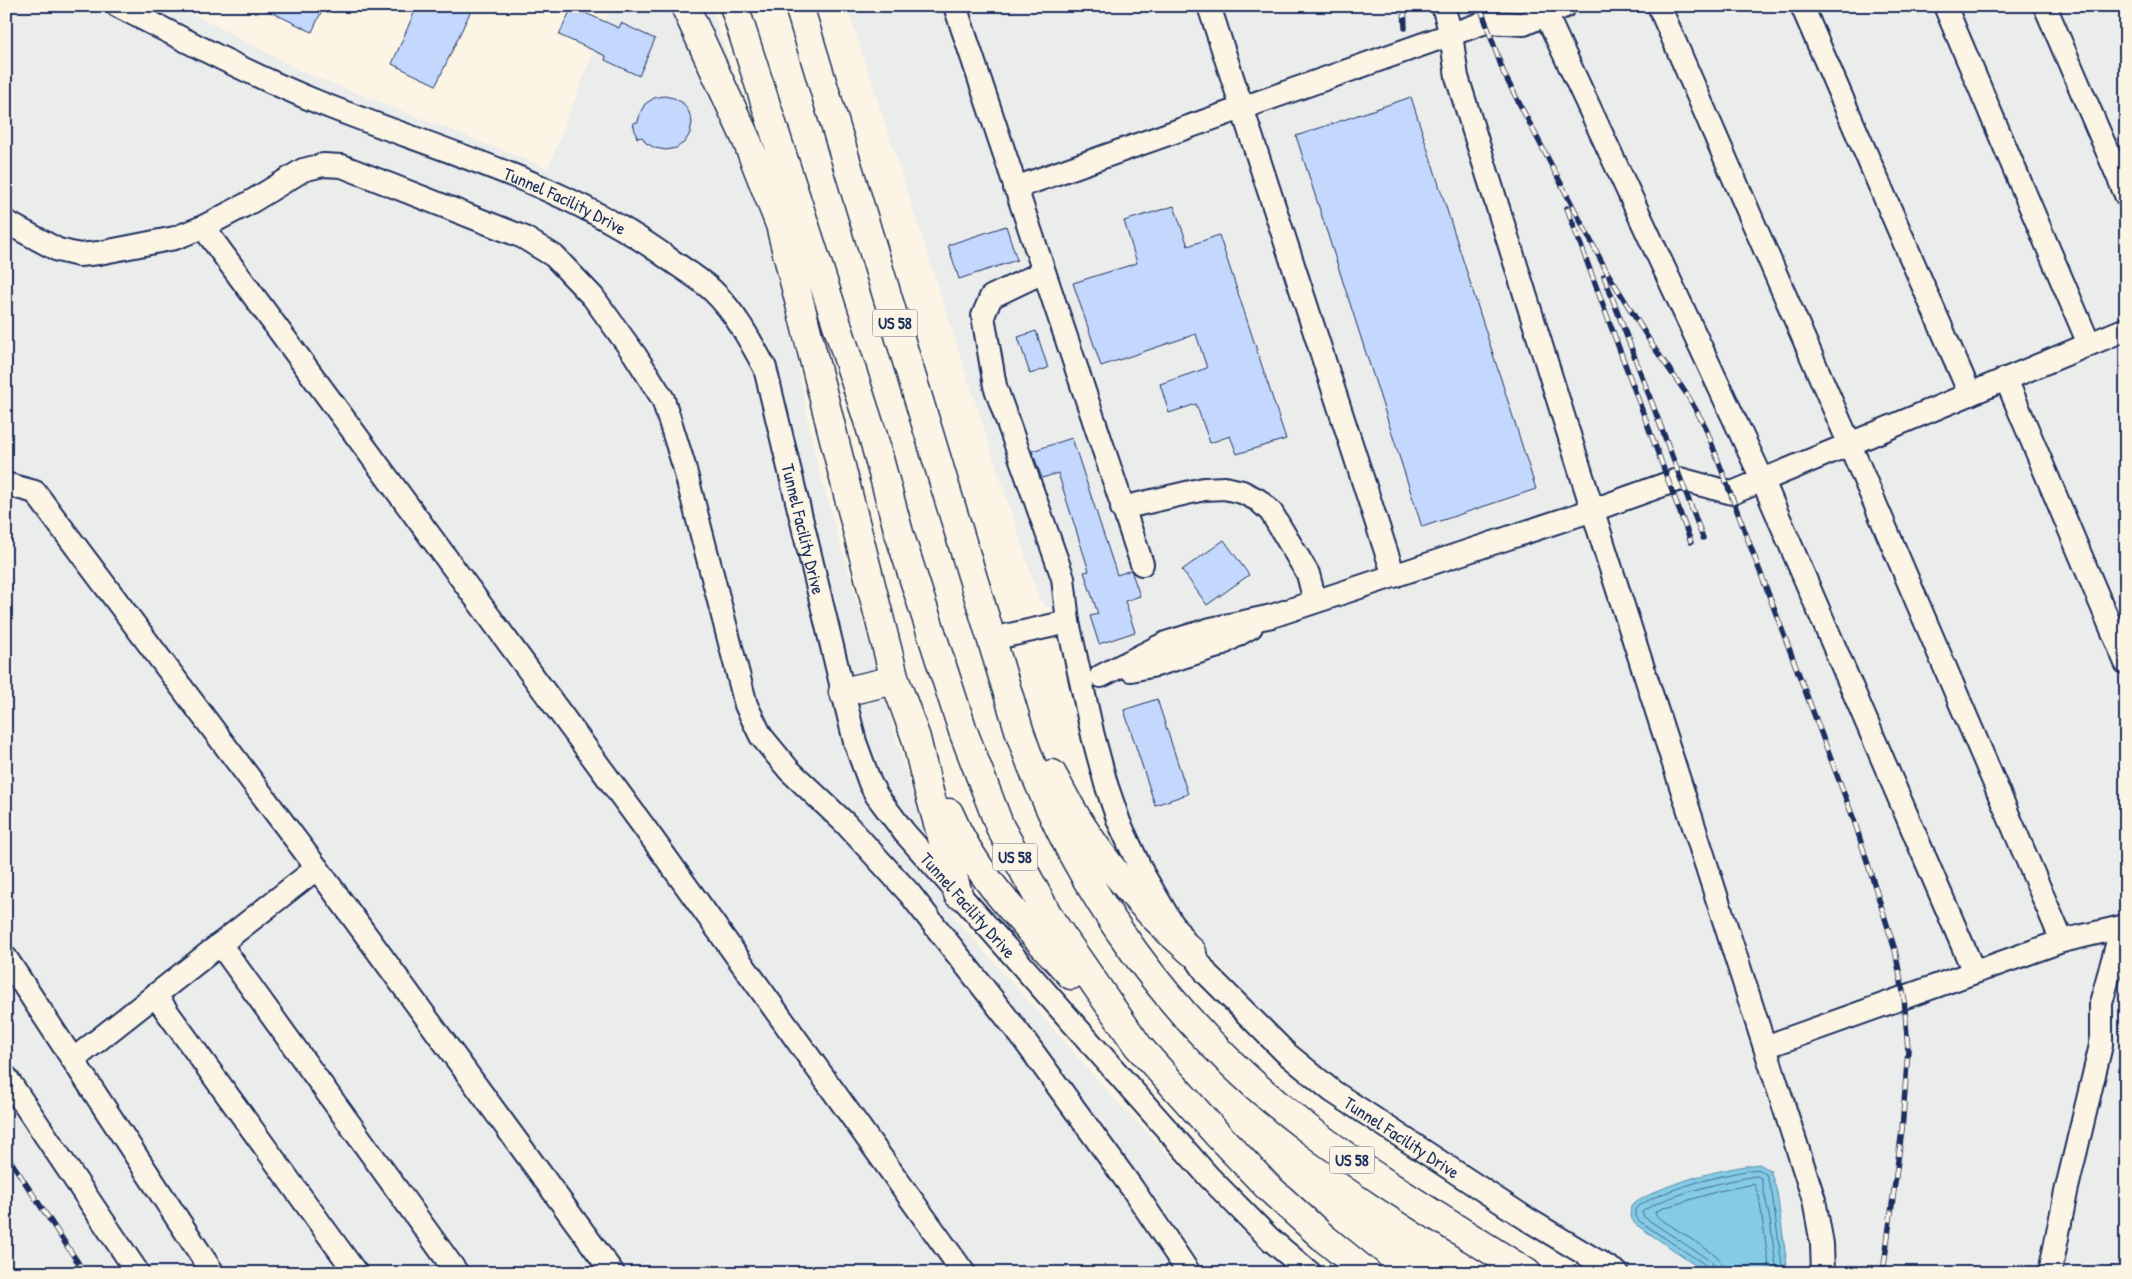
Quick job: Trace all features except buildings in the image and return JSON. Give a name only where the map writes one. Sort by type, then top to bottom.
[{"type":"highway","name":"US 58","points":[[685,6],[747,141],[781,228],[812,299],[899,533],[972,756],[1000,827],[1050,919],[1138,1046],[1217,1134],[1269,1188],[1325,1239],[1367,1273]]},
{"type":"highway","points":[[734,6],[873,436],[899,533]]},
{"type":"highway","name":"US 58","points":[[799,6],[1030,763],[1058,827],[1075,860],[1110,918],[1130,946],[1173,1000],[1246,1076],[1306,1128],[1363,1168],[1527,1273]]},
{"type":"highway","points":[[781,228],[895,680],[916,738],[958,835],[976,864],[1030,930],[1138,1046]]},
{"type":"highway","points":[[992,639],[1013,666],[1052,773],[1089,839],[1139,902],[1161,926],[1192,952]]},
{"type":"highway","points":[[843,692],[895,680]]},
{"type":"highway","points":[[916,738],[958,894]]},
{"type":"street","name":"Tunnel Facility Drive","points":[[118,6],[252,73],[320,103],[506,171],[585,206],[646,241],[712,290],[745,330],[765,368],[860,758],[877,796],[904,832],[958,894],[1209,1177],[1270,1239],[1310,1273]]},
{"type":"street","points":[[955,6],[1142,564]]},
{"type":"street","points":[[1209,6],[1394,576]]},
{"type":"street","points":[[1443,6],[1452,34],[1458,77],[1593,510],[1814,1200],[1822,1244],[1823,1273]]},
{"type":"street","points":[[1659,6],[1850,445],[2062,941]]},
{"type":"street","points":[[1802,6],[1970,394]]},
{"type":"street","points":[[1945,6],[2089,344]]},
{"type":"street","points":[[2045,6],[2126,195]]},
{"type":"street","points":[[1016,188],[1486,22],[1524,24],[1551,9],[1763,481],[1974,972]]},
{"type":"street","points":[[6,222],[58,250],[79,255],[131,247],[175,238],[203,227],[249,203],[304,170],[323,165],[342,166],[523,237],[554,256],[593,297],[635,355],[663,399],[684,466],[746,705],[761,736],[789,770],[846,824],[916,902],[1022,1036],[1132,1188],[1189,1273]]},
{"type":"street","points":[[203,227],[644,827],[964,1273]]},
{"type":"street","name":"Tunnel Facility Drive","points":[[1043,272],[991,297],[983,316],[995,386],[1063,578],[1068,622],[1091,679],[1093,736],[1119,822],[1143,874],[1207,974],[1286,1053],[1332,1091],[1527,1219],[1617,1273]]},
{"type":"street","points":[[1091,679],[1156,665],[1218,646],[1272,616],[1593,510],[1680,479],[1732,494],[2089,344],[2123,336]]},
{"type":"street","points":[[2006,379],[2126,663]]},
{"type":"street","points":[[6,484],[35,492],[317,868],[614,1273]]},
{"type":"street","points":[[1122,508],[1204,489],[1225,488],[1250,496],[1258,500],[1271,512],[1308,574],[1315,602]]},
{"type":"street","points":[[1091,679],[1154,632],[1203,617],[1272,616]]},
{"type":"street","points":[[992,639],[1068,622]]},
{"type":"street","points":[[74,1059],[317,868]]},
{"type":"street","points":[[1765,1047],[2062,941],[2124,926]]},
{"type":"street","points":[[2050,1273],[2066,1192],[2101,1045],[2101,1002],[2124,926]]},
{"type":"street","points":[[220,944],[457,1273]]},
{"type":"street","points":[[6,958],[213,1273]]},
{"type":"street","points":[[155,995],[356,1273]]},
{"type":"street","points":[[6,1077],[138,1273]]},
{"type":"shaded area","points":[[6,6],[178,6],[305,73],[548,168],[611,6],[710,6],[744,104],[756,147],[815,455],[909,784],[956,919],[1111,1095],[1214,1202],[1292,1273],[16,1273],[6,1253]]},
{"type":"shaded area","points":[[847,6],[2126,6],[2126,1273],[1640,1273],[1578,1236],[1397,1121],[1322,1066],[1268,1018],[1208,953],[1176,908],[1154,871],[1114,775],[1079,633],[1040,601]]},
{"type":"water","points":[[1759,1164],[1770,1170],[1777,1192],[1788,1273],[1708,1273],[1635,1224],[1630,1216],[1631,1206],[1658,1190],[1710,1173]]},
{"type":"railway","points":[[1404,6],[1405,28]]},
{"type":"railway","points":[[1480,6],[1504,74],[1607,272],[1653,346],[1688,396],[1705,426],[1854,820],[1895,950],[1904,997],[1908,1050],[1902,1130],[1883,1273]]},
{"type":"railway","points":[[1567,208],[1691,542]]},
{"type":"railway","points":[[1604,276],[1703,538]]},
{"type":"railway","points":[[6,1154],[85,1273]]}]
